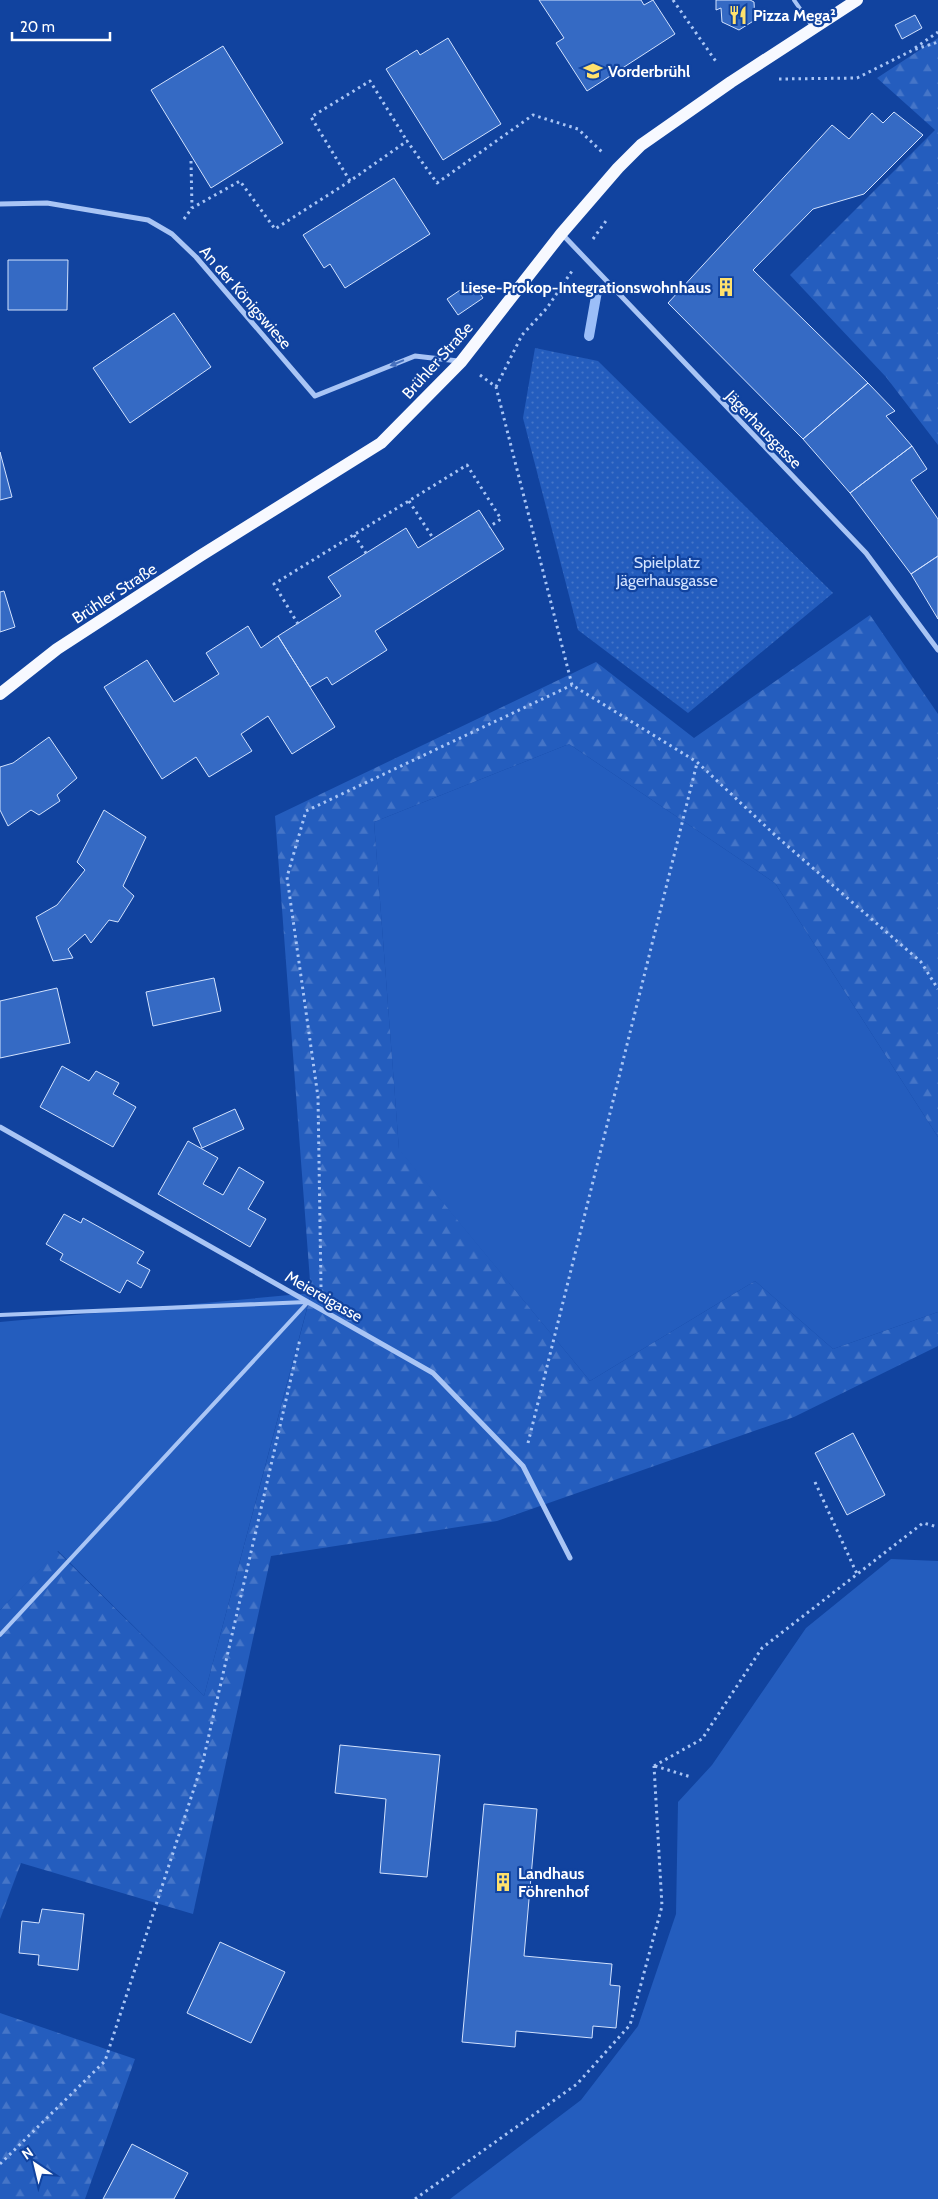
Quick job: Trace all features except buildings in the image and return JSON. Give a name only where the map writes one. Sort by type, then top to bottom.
[{"type":"main road","name":"Brühler Straße","points":[[0,694],[57,649],[200,556],[381,443],[461,362],[562,234],[618,168],[641,145],[731,82],[856,0]]},
{"type":"street","name":"An der Königswiese","points":[[0,204],[47,203],[148,220],[172,234],[196,257],[315,396],[415,356],[461,362]]},
{"type":"street","name":"Jägerhausgasse","points":[[562,234],[866,553],[938,650]]},
{"type":"street","name":"Meiereigasse","points":[[0,1127],[434,1373],[523,1466],[570,1558]]},
{"type":"lane","points":[[794,0],[813,28]]},
{"type":"lane","points":[[0,1315],[308,1302]]},
{"type":"lane","points":[[0,1635],[308,1302]]},
{"type":"path","points":[[673,0],[731,82]]},
{"type":"path","points":[[913,50],[938,32]]},
{"type":"path","points":[[772,84],[780,79],[857,78],[913,50],[938,42]]},
{"type":"path","points":[[350,181],[311,117],[370,81],[407,141],[437,184],[533,115],[578,129],[618,168]]},
{"type":"path","points":[[172,234],[192,208],[240,180],[275,229],[350,181],[407,141]]},
{"type":"path","points":[[191,161],[192,208]]},
{"type":"path","points":[[607,219],[547,308],[522,336],[496,387],[572,685],[697,762],[776,836],[921,962],[938,989]]},
{"type":"path","points":[[298,624],[274,584],[466,465],[502,519],[489,527]]},
{"type":"path","points":[[409,501],[433,538]]},
{"type":"path","points":[[354,535],[366,553]]},
{"type":"path","points":[[0,2164],[105,2061],[203,1761],[308,1302],[322,1288],[318,1097],[287,877],[306,811],[572,685]]},
{"type":"path","points":[[523,1466],[697,762]]},
{"type":"path","points":[[815,1482],[857,1574]]},
{"type":"path","points":[[654,1766],[702,1739],[762,1648],[923,1523],[938,1527]]},
{"type":"path","points":[[654,1766],[691,1777]]},
{"type":"path","points":[[415,2199],[577,2084],[630,2025],[662,1906],[654,1766]]},
{"type":"green space","points":[[938,38],[938,445],[886,377],[790,275],[935,130],[877,78]]},
{"type":"green space","name":"Spielplatz Jägerhausgasse","points":[[535,348],[598,361],[833,593],[688,713],[578,630],[523,418]]},
{"type":"green space","points":[[870,615],[938,714],[938,1137],[775,883],[569,744],[374,822],[399,1149],[590,1381],[755,1281],[833,1349],[938,1312],[938,1346],[794,1417],[497,1521],[271,1556],[193,1914],[21,1863],[0,1919],[0,1610],[57,1551],[204,1696],[311,1294],[275,816],[596,662],[694,738]]},
{"type":"green space","points":[[569,744],[775,883],[938,1137],[938,1312],[833,1349],[755,1281],[590,1381],[399,1150],[374,822]]},
{"type":"green space","points":[[311,1293],[204,1696],[58,1551],[0,1610],[0,1322]]},
{"type":"green space","points":[[891,1559],[938,1561],[938,2199],[450,2199],[581,2100],[638,2026],[676,1914],[678,1802],[712,1765],[806,1628]]},
{"type":"green space","points":[[0,2013],[135,2059],[85,2199],[0,2199]]},
{"type":"waterway","points":[[589,336],[597,291]]},
{"type":"place","name":"Pizza Mega²","points":[[738,15]]},
{"type":"place","name":"Vorderbrühl","points":[[593,71]]},
{"type":"place","name":"Liese-Prokop-Integrationswohnhaus","points":[[726,287]]},
{"type":"place","name":"Landhaus Föhrenhof","points":[[503,1882]]}]
